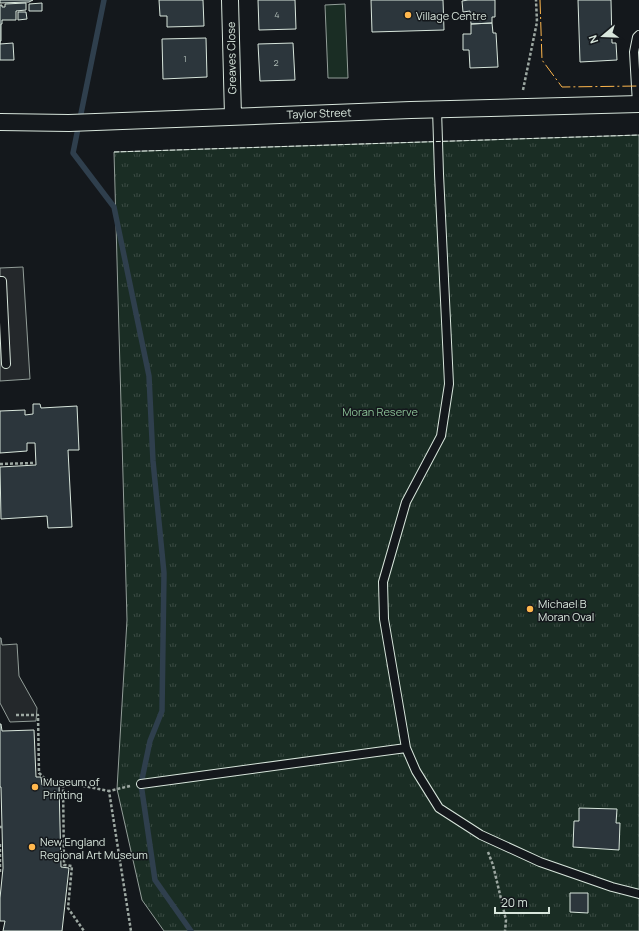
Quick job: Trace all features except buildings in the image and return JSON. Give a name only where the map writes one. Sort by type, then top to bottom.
[{"type":"street","name":"Greaves Close","points":[[230,0],[233,116]]},
{"type":"street","name":"Taylor Street","points":[[0,122],[68,123],[437,109],[638,104]]},
{"type":"lane","points":[[638,104],[634,52],[636,37],[639,35]]},
{"type":"lane","points":[[437,109],[438,162],[449,384],[441,436],[406,502],[383,582],[384,619],[406,748],[416,771],[439,808],[481,835],[540,862],[612,887],[639,894]]},
{"type":"lane","points":[[0,281],[2,281],[6,364]]},
{"type":"lane","points":[[141,784],[406,748]]},
{"type":"path","points":[[523,92],[537,22],[536,0]]},
{"type":"path","points":[[0,464],[33,463]]},
{"type":"path","points":[[16,715],[38,715],[39,777]]},
{"type":"path","points":[[39,773],[49,782],[62,782],[109,791],[141,784]]},
{"type":"path","points":[[62,782],[64,865],[72,866],[68,908],[84,931]]},
{"type":"path","points":[[109,791],[131,931]]},
{"type":"path","points":[[481,835],[493,865],[506,920],[505,931]]},
{"type":"path","points":[[0,844],[0,872]]},
{"type":"green space","points":[[345,4],[348,78],[328,78],[325,5]]},
{"type":"green space","name":"Moran Reserve","points":[[639,135],[639,931],[164,931],[142,900],[117,789],[127,620],[114,152]]},
{"type":"shaded area","points":[[23,267],[30,379],[0,381],[0,268]]},
{"type":"shaded area","points":[[0,638],[2,645],[17,644],[19,676],[37,708],[36,721],[10,722],[0,703]]},
{"type":"waterway","points":[[104,0],[73,153],[114,207],[149,376],[153,461],[164,573],[162,711],[150,741],[141,784],[155,880],[191,931]]},
{"type":"fence","points":[[114,152],[639,135]]},
{"type":"power","points":[[540,0],[542,60],[562,87],[639,86]]},
{"type":"place","name":"Village Centre","points":[[408,15]]},
{"type":"place","name":"Michael B Moran Oval","points":[[530,609]]},
{"type":"place","name":"Museum of Printing","points":[[35,787]]},
{"type":"place","name":"New England Regional Art Museum","points":[[32,847]]}]
